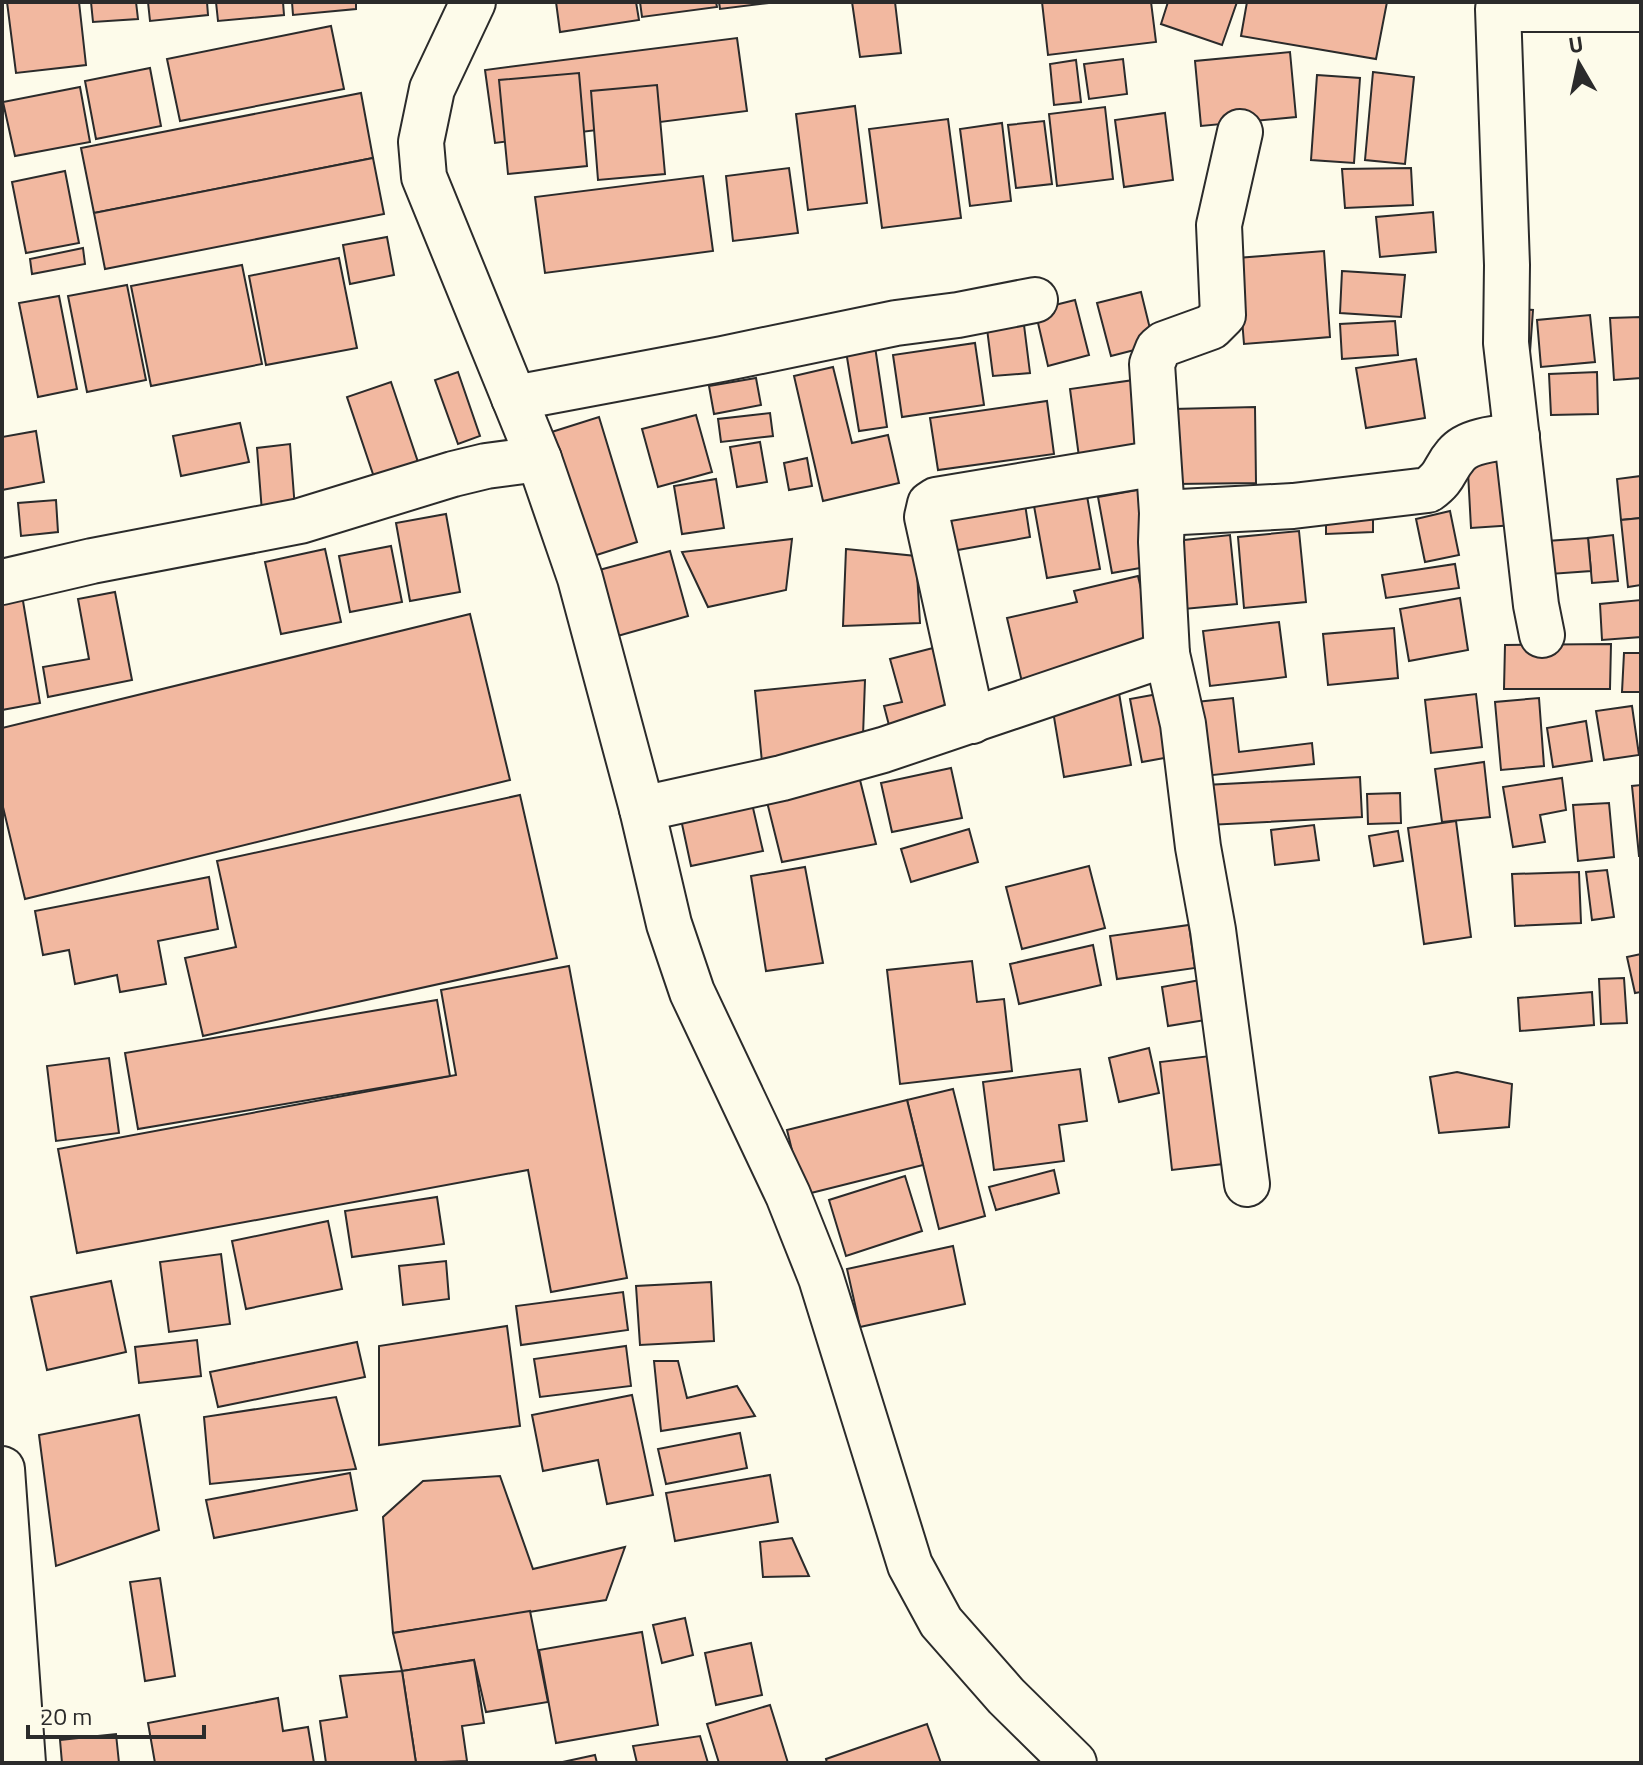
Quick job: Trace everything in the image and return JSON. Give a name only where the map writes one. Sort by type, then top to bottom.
[{"type":"street","points":[[473,2],[432,89],[421,142],[424,177],[539,459],[580,578],[642,809],[669,924],[692,992],[788,1195],[821,1278],[910,1565],[941,1622],[1006,1696],[1074,1763]]},
{"type":"street","points":[[1542,635],[1534,593],[1506,343],[1507,265],[1498,9],[1641,9]]},
{"type":"street","points":[[1240,132],[1219,225],[1223,315],[1211,327],[1164,344],[1158,349],[1152,364],[1167,654],[1183,724],[1196,835],[1213,930],[1247,1184]]},
{"type":"street","points":[[514,398],[896,323],[1035,300]]},
{"type":"street","points":[[1162,513],[1293,506],[1428,490],[1440,481],[1456,455],[1469,445],[1517,436]]},
{"type":"street","points":[[2,582],[92,561],[300,521],[470,470],[539,459]]},
{"type":"street","points":[[972,721],[927,517],[930,504],[936,500],[1158,463]]},
{"type":"street","points":[[642,809],[782,778],[883,750],[1167,654]]},
{"type":"street","points":[[2,1469],[23,1763]]},
{"type":"building","points":[[7,2],[79,2],[86,65],[16,73]]},
{"type":"building","points":[[91,2],[136,2],[138,19],[93,22]]},
{"type":"building","points":[[148,2],[207,2],[208,15],[150,21]]},
{"type":"building","points":[[216,2],[283,2],[284,15],[218,21]]},
{"type":"building","points":[[292,2],[356,2],[356,9],[293,15]]},
{"type":"building","points":[[556,2],[636,2],[639,20],[560,32]]},
{"type":"building","points":[[640,2],[716,2],[717,7],[642,17]]},
{"type":"building","points":[[719,2],[768,2],[768,3],[720,9]]},
{"type":"building","points":[[852,2],[895,2],[901,53],[860,57]]},
{"type":"building","points":[[1042,2],[1151,2],[1156,42],[1048,55]]},
{"type":"building","points":[[1168,2],[1237,2],[1222,45],[1161,24]]},
{"type":"building","points":[[1247,2],[1387,2],[1376,59],[1241,36]]},
{"type":"building","points":[[331,26],[344,89],[180,121],[167,59]]},
{"type":"building","points":[[737,38],[747,111],[495,143],[485,70]]},
{"type":"building","points":[[1290,52],[1296,117],[1201,126],[1195,61]]},
{"type":"building","points":[[1123,59],[1127,94],[1089,99],[1084,64]]},
{"type":"building","points":[[1076,60],[1081,102],[1054,105],[1050,64]]},
{"type":"building","points":[[150,68],[161,126],[96,139],[85,81]]},
{"type":"building","points":[[1373,72],[1414,77],[1405,164],[1365,160]]},
{"type":"building","points":[[579,73],[587,166],[508,174],[499,80]]},
{"type":"building","points":[[1317,75],[1360,78],[1354,163],[1311,160]]},
{"type":"building","points":[[657,85],[665,174],[598,180],[591,91]]},
{"type":"building","points":[[80,87],[90,142],[15,156],[3,102]]},
{"type":"building","points":[[361,93],[373,158],[94,213],[81,148]]},
{"type":"building","points":[[855,106],[867,203],[808,210],[796,114]]},
{"type":"building","points":[[1105,107],[1113,179],[1057,186],[1049,114]]},
{"type":"building","points":[[1165,113],[1173,180],[1124,187],[1115,120]]},
{"type":"building","points":[[948,119],[961,218],[882,228],[869,129]]},
{"type":"building","points":[[1044,121],[1052,184],[1016,188],[1008,125]]},
{"type":"building","points":[[1002,123],[1011,201],[970,206],[960,129]]},
{"type":"building","points":[[373,158],[384,214],[105,269],[94,213]]},
{"type":"building","points":[[789,168],[798,233],[733,241],[726,176]]},
{"type":"building","points":[[1411,168],[1413,205],[1345,208],[1342,169]]},
{"type":"building","points":[[65,171],[79,243],[26,253],[12,182]]},
{"type":"building","points":[[703,176],[713,251],[545,273],[535,197]]},
{"type":"building","points":[[1433,212],[1436,252],[1380,257],[1376,217]]},
{"type":"building","points":[[387,237],[394,275],[350,284],[343,245]]},
{"type":"building","points":[[83,248],[85,264],[32,274],[30,259]]},
{"type":"building","points":[[1324,251],[1330,337],[1244,344],[1237,258]]},
{"type":"building","points":[[339,258],[357,348],[266,365],[249,276]]},
{"type":"building","points":[[242,265],[262,364],[151,386],[131,286]]},
{"type":"building","points":[[1342,271],[1405,275],[1401,317],[1340,313]]},
{"type":"building","points":[[127,285],[146,380],[87,392],[68,296]]},
{"type":"building","points":[[1141,292],[1154,345],[1111,356],[1097,303]]},
{"type":"building","points":[[59,296],[77,389],[38,397],[19,303]]},
{"type":"building","points":[[1075,300],[1089,355],[1048,366],[1035,310]]},
{"type":"building","points":[[1512,308],[1533,310],[1530,352],[1510,351]]},
{"type":"building","points":[[1590,315],[1595,362],[1541,367],[1537,320]]},
{"type":"building","points":[[1023,317],[1030,373],[993,376],[986,321]]},
{"type":"building","points":[[1641,317],[1641,378],[1614,380],[1610,318]]},
{"type":"building","points":[[1395,321],[1398,355],[1342,359],[1340,324]]},
{"type":"building","points":[[874,340],[887,427],[859,431],[845,345]]},
{"type":"building","points":[[975,343],[984,405],[902,417],[893,355]]},
{"type":"building","points":[[1416,359],[1425,418],[1366,428],[1356,368]]},
{"type":"building","points":[[833,367],[852,443],[888,435],[899,483],[823,501],[794,376]]},
{"type":"building","points":[[458,372],[480,436],[458,444],[435,380]]},
{"type":"building","points":[[1597,372],[1598,414],[1551,415],[1549,374]]},
{"type":"building","points":[[756,378],[761,405],[714,414],[709,386]]},
{"type":"building","points":[[1134,380],[1144,447],[1079,457],[1070,389]]},
{"type":"building","points":[[391,382],[421,471],[377,486],[347,397]]},
{"type":"building","points":[[1047,401],[1054,454],[938,470],[930,418]]},
{"type":"building","points":[[1255,407],[1256,483],[1175,484],[1173,409]]},
{"type":"building","points":[[770,413],[773,436],[721,442],[718,419]]},
{"type":"building","points":[[696,415],[712,472],[658,487],[642,429]]},
{"type":"building","points":[[599,417],[637,542],[578,561],[539,436]]},
{"type":"building","points":[[240,423],[249,462],[181,476],[173,436]]},
{"type":"building","points":[[36,431],[44,482],[2,490],[2,437]]},
{"type":"building","points":[[760,442],[767,482],[737,487],[730,447]]},
{"type":"building","points":[[290,444],[295,509],[262,512],[257,448]]},
{"type":"building","points":[[1510,451],[1515,525],[1471,528],[1467,454]]},
{"type":"building","points":[[807,458],[812,486],[789,490],[784,463]]},
{"type":"building","points":[[1641,476],[1641,518],[1621,520],[1617,479]]},
{"type":"building","points":[[716,479],[724,528],[682,534],[674,486]]},
{"type":"building","points":[[1143,489],[1157,565],[1112,573],[1098,497]]},
{"type":"building","points":[[1023,491],[1030,537],[952,551],[944,505]]},
{"type":"building","points":[[1087,496],[1100,569],[1047,578],[1034,506]]},
{"type":"building","points":[[56,500],[58,532],[21,536],[18,503]]},
{"type":"building","points":[[1373,503],[1373,532],[1326,534],[1326,504]]},
{"type":"building","points":[[1450,511],[1459,555],[1425,562],[1416,519]]},
{"type":"building","points":[[446,514],[460,592],[410,601],[396,523]]},
{"type":"building","points":[[1641,518],[1641,585],[1628,587],[1621,520]]},
{"type":"building","points":[[1299,531],[1306,602],[1244,608],[1238,537]]},
{"type":"building","points":[[1230,535],[1237,604],[1173,610],[1166,542]]},
{"type":"building","points":[[1613,535],[1618,581],[1592,583],[1588,538]]},
{"type":"building","points":[[1588,538],[1591,571],[1550,574],[1547,541]]},
{"type":"building","points":[[792,539],[786,590],[708,607],[682,552]]},
{"type":"building","points":[[391,546],[402,602],[350,612],[339,556]]},
{"type":"building","points":[[325,549],[341,622],[281,634],[265,562]]},
{"type":"building","points":[[846,549],[916,556],[920,623],[843,626]]},
{"type":"building","points":[[670,551],[688,616],[607,639],[588,573]]},
{"type":"building","points":[[1455,564],[1459,588],[1386,598],[1382,575]]},
{"type":"building","points":[[1138,576],[1155,650],[1022,682],[1007,618],[1077,602],[1074,591]]},
{"type":"building","points":[[115,592],[132,680],[48,697],[43,667],[89,659],[78,599]]},
{"type":"building","points":[[22,595],[40,703],[2,710],[2,599]]},
{"type":"building","points":[[1460,598],[1468,650],[1409,661],[1400,609]]},
{"type":"building","points":[[1641,600],[1641,637],[1602,640],[1600,604]]},
{"type":"building","points":[[470,614],[510,780],[25,899],[2,803],[2,728]]},
{"type":"building","points":[[1279,622],[1286,677],[1210,686],[1203,631]]},
{"type":"building","points":[[1394,628],[1398,678],[1328,685],[1323,634]]},
{"type":"building","points":[[1611,644],[1610,689],[1504,689],[1505,645]]},
{"type":"building","points":[[937,647],[956,716],[891,733],[884,706],[902,702],[890,659]]},
{"type":"building","points":[[1624,653],[1641,653],[1641,692],[1622,692]]},
{"type":"building","points":[[865,680],[863,736],[762,762],[755,691]]},
{"type":"building","points":[[1169,692],[1181,755],[1142,762],[1130,699]]},
{"type":"building","points":[[1119,693],[1131,765],[1064,777],[1052,705]]},
{"type":"building","points":[[1476,694],[1482,747],[1431,753],[1425,700]]},
{"type":"building","points":[[1233,698],[1239,752],[1312,743],[1314,764],[1195,777],[1187,703]]},
{"type":"building","points":[[1539,698],[1544,766],[1501,770],[1495,702]]},
{"type":"building","points":[[1632,706],[1639,755],[1604,760],[1596,711]]},
{"type":"building","points":[[1586,721],[1592,761],[1553,767],[1547,728]]},
{"type":"building","points":[[1484,762],[1490,817],[1442,822],[1435,769]]},
{"type":"building","points":[[856,764],[876,844],[782,862],[763,786]]},
{"type":"building","points":[[951,768],[962,818],[892,832],[881,783]]},
{"type":"building","points":[[1360,777],[1362,817],[1208,825],[1205,785]]},
{"type":"building","points":[[1562,778],[1566,810],[1540,815],[1545,842],[1513,847],[1503,787]]},
{"type":"building","points":[[1641,785],[1641,856],[1639,856],[1632,786]]},
{"type":"building","points":[[1400,793],[1401,823],[1368,824],[1367,794]]},
{"type":"building","points":[[520,795],[557,958],[203,1036],[185,958],[236,947],[217,861]]},
{"type":"building","points":[[750,795],[763,851],[691,866],[679,810]]},
{"type":"building","points":[[1609,803],[1614,857],[1578,861],[1573,805]]},
{"type":"building","points":[[1456,821],[1471,937],[1424,944],[1408,828]]},
{"type":"building","points":[[1314,825],[1319,860],[1275,865],[1271,830]]},
{"type":"building","points":[[969,829],[978,862],[911,882],[901,849]]},
{"type":"building","points":[[1398,831],[1403,861],[1374,866],[1369,836]]},
{"type":"building","points":[[1089,866],[1105,928],[1022,949],[1006,887]]},
{"type":"building","points":[[805,867],[823,963],[766,971],[751,876]]},
{"type":"building","points":[[1607,870],[1614,917],[1592,920],[1586,872]]},
{"type":"building","points":[[1579,872],[1581,923],[1515,926],[1512,874]]},
{"type":"building","points":[[209,877],[218,929],[158,941],[166,984],[120,992],[117,975],[75,984],[69,950],[43,955],[35,911]]},
{"type":"building","points":[[1189,925],[1195,968],[1117,979],[1110,936]]},
{"type":"building","points":[[1093,945],[1101,985],[1019,1004],[1010,964]]},
{"type":"building","points":[[1641,954],[1641,992],[1635,993],[1627,957]]},
{"type":"building","points":[[972,961],[977,1002],[1004,999],[1012,1071],[900,1084],[887,970]]},
{"type":"building","points":[[569,966],[627,1278],[551,1292],[528,1170],[77,1253],[58,1149],[456,1075],[441,990]]},
{"type":"building","points":[[1211,978],[1218,1018],[1168,1026],[1162,987]]},
{"type":"building","points":[[1624,978],[1627,1023],[1601,1024],[1599,979]]},
{"type":"building","points":[[1592,992],[1594,1025],[1520,1031],[1518,998]]},
{"type":"building","points":[[437,1000],[450,1076],[138,1129],[125,1053]]},
{"type":"building","points":[[1149,1048],[1159,1093],[1119,1102],[1109,1058]]},
{"type":"building","points":[[1210,1056],[1223,1164],[1172,1170],[1160,1062]]},
{"type":"building","points":[[109,1058],[119,1133],[56,1141],[47,1066]]},
{"type":"building","points":[[1080,1069],[1087,1121],[1059,1125],[1064,1161],[994,1170],[983,1082]]},
{"type":"building","points":[[1457,1072],[1512,1084],[1509,1127],[1439,1133],[1430,1077]]},
{"type":"building","points":[[953,1089],[985,1216],[939,1229],[907,1100]]},
{"type":"building","points":[[907,1100],[923,1165],[803,1195],[787,1130]]},
{"type":"building","points":[[1054,1170],[1059,1193],[996,1210],[989,1187]]},
{"type":"building","points":[[905,1176],[922,1231],[846,1256],[829,1200]]},
{"type":"building","points":[[437,1197],[444,1244],[352,1257],[345,1211]]},
{"type":"building","points":[[328,1221],[342,1289],[246,1309],[232,1241]]},
{"type":"building","points":[[953,1246],[965,1304],[860,1327],[847,1269]]},
{"type":"building","points":[[221,1254],[230,1324],[169,1332],[160,1262]]},
{"type":"building","points":[[446,1261],[449,1299],[403,1305],[399,1266]]},
{"type":"building","points":[[111,1281],[126,1352],[47,1370],[31,1297]]},
{"type":"building","points":[[711,1282],[714,1341],[640,1345],[636,1286]]},
{"type":"building","points":[[623,1292],[628,1330],[521,1345],[516,1306]]},
{"type":"building","points":[[507,1326],[520,1426],[379,1445],[379,1346]]},
{"type":"building","points":[[197,1340],[201,1376],[139,1383],[135,1347]]},
{"type":"building","points":[[357,1342],[365,1377],[218,1407],[210,1372]]},
{"type":"building","points":[[626,1346],[631,1386],[540,1397],[534,1359]]},
{"type":"building","points":[[654,1361],[678,1361],[687,1398],[737,1386],[755,1416],[661,1431]]},
{"type":"building","points":[[632,1395],[653,1495],[607,1504],[598,1460],[543,1471],[532,1415]]},
{"type":"building","points":[[336,1397],[356,1469],[210,1484],[204,1417]]},
{"type":"building","points":[[139,1415],[159,1530],[56,1566],[39,1435]]},
{"type":"building","points":[[740,1433],[747,1468],[666,1484],[658,1449]]},
{"type":"building","points":[[350,1473],[357,1510],[214,1538],[206,1500]]},
{"type":"building","points":[[770,1475],[778,1522],[675,1541],[666,1493]]},
{"type":"building","points":[[500,1476],[533,1569],[625,1547],[606,1600],[393,1633],[383,1517],[423,1481]]},
{"type":"building","points":[[792,1538],[809,1576],[763,1577],[760,1542]]},
{"type":"building","points":[[160,1578],[175,1676],[145,1681],[130,1582]]},
{"type":"building","points":[[530,1611],[548,1702],[486,1712],[474,1660],[402,1671],[393,1633]]},
{"type":"building","points":[[685,1618],[693,1655],[662,1663],[653,1625]]},
{"type":"building","points":[[642,1632],[658,1725],[556,1743],[539,1650]]},
{"type":"building","points":[[751,1643],[762,1695],[716,1705],[705,1653]]},
{"type":"building","points":[[474,1660],[484,1723],[462,1726],[467,1761],[416,1763],[402,1671]]},
{"type":"building","points":[[402,1671],[416,1763],[326,1763],[320,1721],[347,1717],[340,1676]]},
{"type":"building","points":[[278,1698],[283,1731],[308,1727],[314,1763],[155,1763],[148,1723]]},
{"type":"building","points":[[770,1705],[788,1763],[719,1763],[707,1724]]},
{"type":"building","points":[[927,1724],[941,1763],[827,1763],[826,1759]]},
{"type":"building","points":[[116,1734],[119,1763],[62,1763],[60,1740]]},
{"type":"building","points":[[700,1736],[708,1763],[637,1763],[633,1746]]},
{"type":"building","points":[[595,1755],[597,1763],[558,1763]]}]
